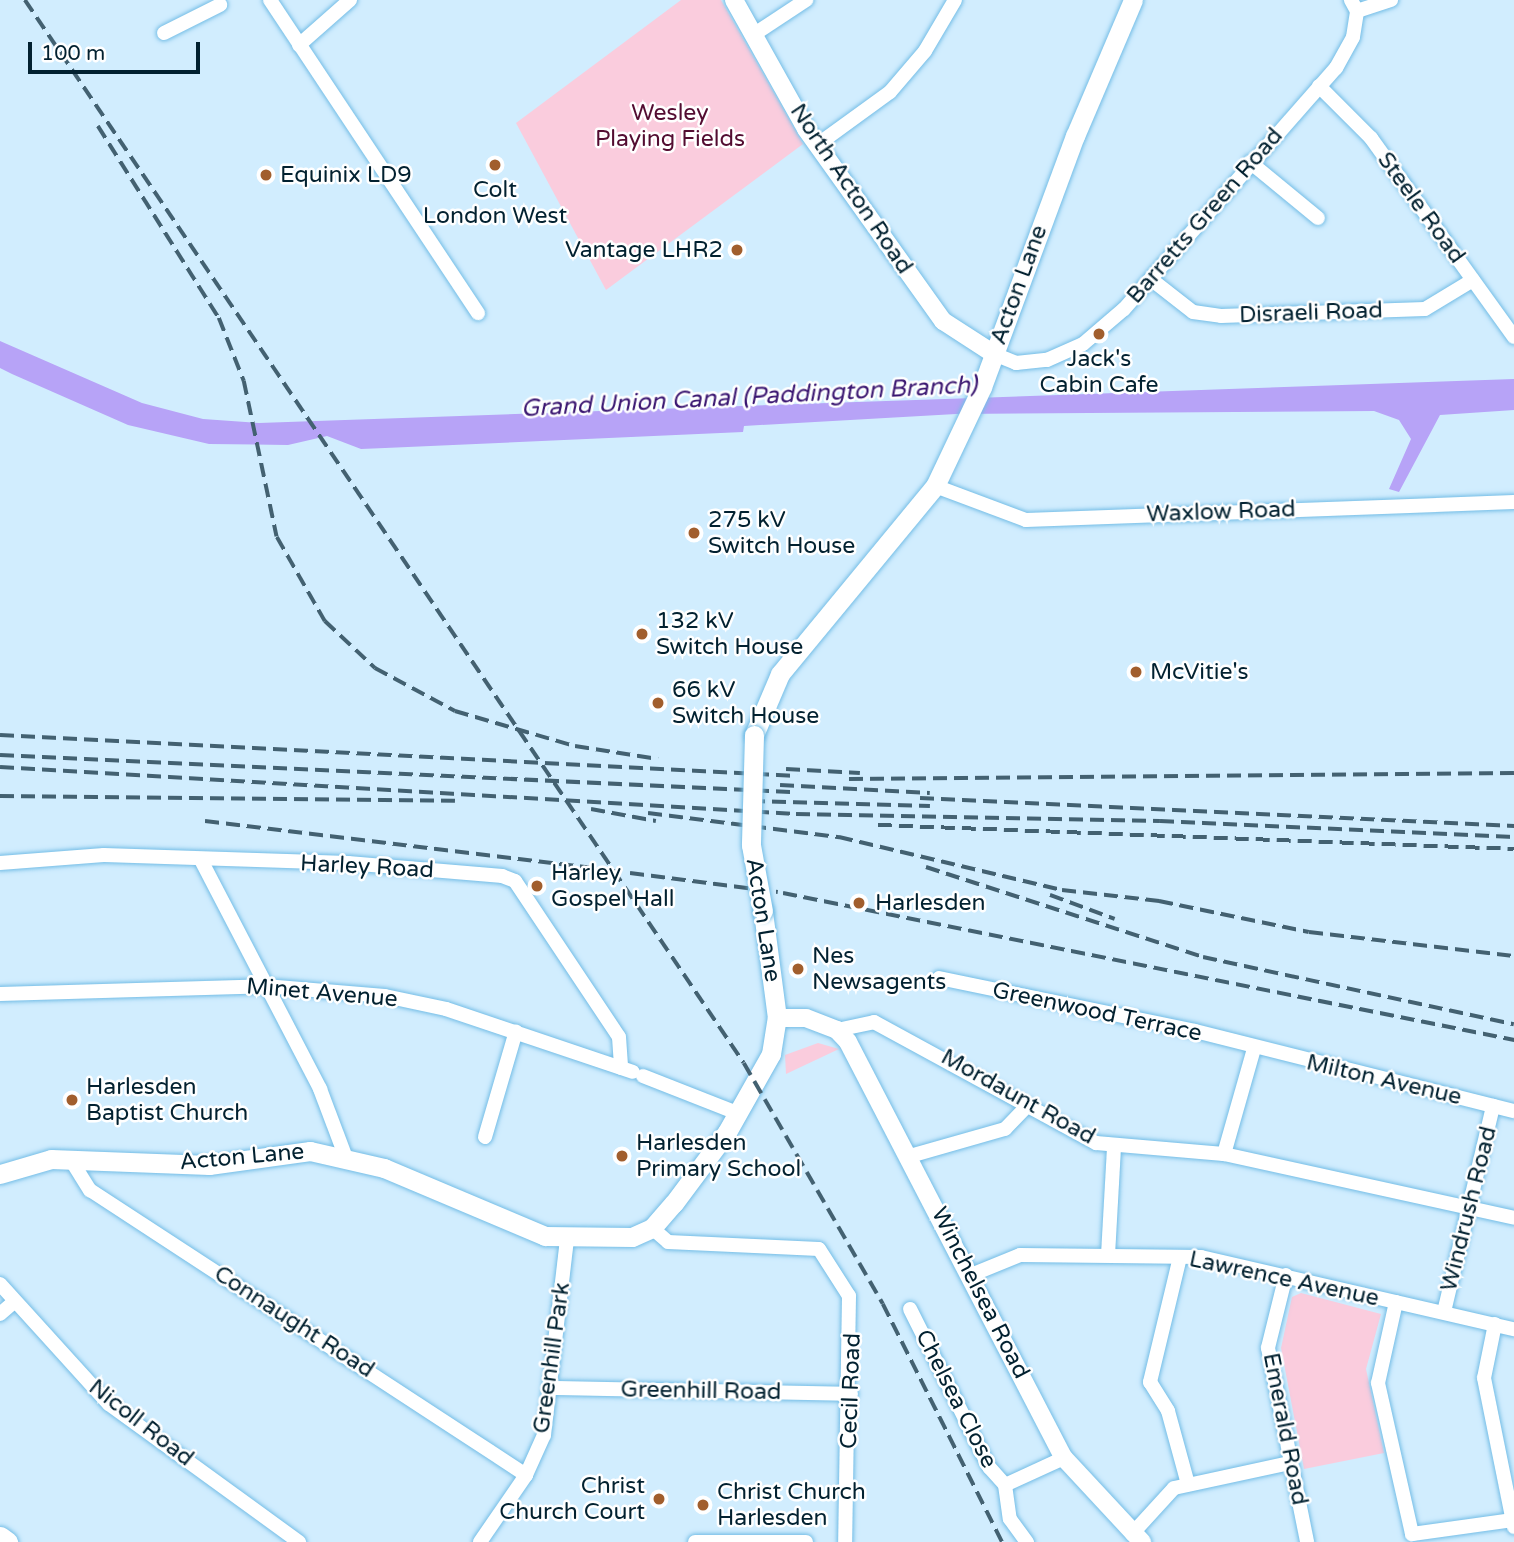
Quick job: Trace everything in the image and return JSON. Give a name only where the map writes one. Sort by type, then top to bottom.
[{"type":"main road","name":"Acton Lane","points":[[0,1174],[71,1160],[209,1165],[310,1151],[345,1155],[568,1240],[613,1241],[652,1228],[737,1113],[771,1054],[777,1018],[751,845],[755,726],[780,674],[935,485],[982,387],[1133,0]]},
{"type":"main road","points":[[0,1537],[7,1542]]},
{"type":"street","points":[[270,0],[478,313]]},
{"type":"street","points":[[299,46],[350,0]]},
{"type":"street","name":"North Acton Road","points":[[734,0],[817,145],[943,321],[994,354]]},
{"type":"street","points":[[753,35],[806,0]]},
{"type":"street","points":[[817,145],[890,92],[925,51],[955,0]]},
{"type":"street","points":[[1354,6],[1391,0]]},
{"type":"street","points":[[164,33],[225,2]]},
{"type":"street","name":"Barretts Green Road","points":[[994,354],[1030,364],[1068,353],[1112,321],[1152,280],[1250,162],[1346,54],[1354,6]]},
{"type":"street","name":"Steele Road","points":[[1319,86],[1371,138],[1514,337]]},
{"type":"street","points":[[1250,162],[1318,218]]},
{"type":"street","name":"Disraeli Road","points":[[1152,280],[1193,312],[1221,316],[1425,309],[1473,280]]},
{"type":"street","name":"Waxlow Road","points":[[935,485],[1026,520],[1514,502]]},
{"type":"street","name":"Harley Road","points":[[0,863],[104,855],[202,862],[348,863],[515,881],[619,1037],[632,1072]]},
{"type":"street","points":[[202,862],[320,1089],[345,1155]]},
{"type":"street","name":"Greenwood Terrace","points":[[939,978],[1254,1049]]},
{"type":"street","name":"Minet Avenue","points":[[0,994],[265,986],[415,1002],[516,1031],[737,1113]]},
{"type":"street","points":[[777,1018],[806,1018],[837,1030]]},
{"type":"street","name":"Mordaunt Road","points":[[837,1030],[874,1022],[1028,1105],[1114,1147],[1224,1154],[1514,1217]]},
{"type":"street","name":"Winchelsea Road","points":[[837,1030],[910,1156],[1063,1458],[1137,1538]]},
{"type":"street","points":[[485,1137],[516,1031]]},
{"type":"street","points":[[1224,1154],[1254,1049]]},
{"type":"street","name":"Milton Avenue","points":[[1254,1049],[1514,1111]]},
{"type":"street","points":[[910,1156],[1005,1129],[1028,1105]]},
{"type":"street","name":"Windrush Road","points":[[1444,1312],[1493,1106]]},
{"type":"street","points":[[1108,1255],[1114,1147]]},
{"type":"street","name":"Connaught Road","points":[[71,1160],[90,1190],[526,1475]]},
{"type":"street","name":"Cecil Road","points":[[652,1228],[668,1242],[819,1249],[852,1303],[845,1542]]},
{"type":"street","name":"Greenhill Park","points":[[480,1542],[526,1475],[544,1434],[568,1240]]},
{"type":"street","name":"Lawrence Avenue","points":[[971,1275],[1020,1255],[1180,1257],[1286,1275],[1514,1329]]},
{"type":"street","points":[[1180,1257],[1150,1382],[1167,1411],[1188,1484]]},
{"type":"street","name":"Emerald Road","points":[[1286,1275],[1268,1348],[1307,1542]]},
{"type":"street","name":"Nicoll Road","points":[[0,1284],[110,1404],[299,1542]]},
{"type":"street","points":[[0,1314],[14,1302]]},
{"type":"street","points":[[1396,1302],[1378,1384],[1412,1534],[1513,1523],[1508,1476],[1484,1378],[1495,1324]]},
{"type":"street","name":"Chelsea Close","points":[[910,1309],[989,1467],[1004,1485],[1010,1519],[1027,1542]]},
{"type":"street","name":"Greenhill Road","points":[[551,1388],[851,1394]]},
{"type":"street","name":"Chelsea Close","points":[[1004,1485],[1063,1458]]},
{"type":"street","points":[[1137,1538],[1164,1494],[1188,1484],[1290,1463]]},
{"type":"street","points":[[695,1542],[806,1542]]},
{"type":"green space","name":"Wesley Playing Fields","points":[[681,0],[721,0],[803,144],[606,290],[516,123]]},
{"type":"green space","points":[[818,1043],[839,1049],[786,1074],[785,1055]]},
{"type":"green space","points":[[1301,1293],[1381,1314],[1366,1369],[1384,1453],[1304,1469],[1281,1348],[1292,1297]]},
{"type":"shaded area","points":[[0,341],[142,403],[203,419],[259,423],[1514,379],[1514,410],[1440,415],[1399,492],[1389,489],[1411,439],[1399,420],[1374,411],[956,414],[744,426],[743,432],[361,449],[327,436],[288,445],[209,444],[128,425],[12,374],[0,368]]},
{"type":"railway","points":[[25,0],[744,1063],[883,1304],[1002,1542]]},
{"type":"railway","points":[[98,126],[219,318],[244,381],[277,537],[325,621],[375,668],[455,711],[575,746],[658,759]]},
{"type":"railway","points":[[0,735],[797,776]]},
{"type":"railway","points":[[0,755],[790,792]]},
{"type":"railway","points":[[0,767],[796,814],[1160,821],[1514,837]]},
{"type":"railway","points":[[786,769],[860,773]]},
{"type":"railway","points":[[849,779],[1514,773]]},
{"type":"railway","points":[[780,785],[930,793]]},
{"type":"railway","points":[[0,796],[455,801]]},
{"type":"railway","points":[[920,798],[1514,826]]},
{"type":"railway","points":[[751,801],[930,806]]},
{"type":"railway","points":[[591,809],[656,821]]},
{"type":"railway","points":[[648,813],[839,837],[1062,890],[1159,901],[1309,932],[1514,956]]},
{"type":"railway","points":[[205,821],[591,868]]},
{"type":"railway","points":[[878,825],[1514,849]]},
{"type":"railway","points":[[926,867],[1203,957],[1514,1024]]},
{"type":"railway","points":[[630,873],[778,892]]},
{"type":"railway","points":[[783,893],[1514,1040]]},
{"type":"railway","points":[[1050,895],[1115,919]]},
{"type":"place","name":"Colt London West","points":[[495,165]]},
{"type":"place","name":"Equinix LD9","points":[[266,175]]},
{"type":"place","name":"Vantage LHR2","points":[[737,250]]},
{"type":"place","name":"Jack's Cabin Cafe","points":[[1099,334]]},
{"type":"place","name":"275 kV Switch House","points":[[694,533]]},
{"type":"place","name":"132 kV Switch House","points":[[642,634]]},
{"type":"place","name":"McVitie's","points":[[1136,672]]},
{"type":"place","name":"66 kV Switch House","points":[[658,703]]},
{"type":"place","name":"Harley Gospel Hall","points":[[537,886]]},
{"type":"place","name":"Harlesden","points":[[859,903]]},
{"type":"place","name":"Nes Newsagents","points":[[798,969]]},
{"type":"place","name":"Harlesden Baptist Church","points":[[72,1100]]},
{"type":"place","name":"Harlesden Primary School","points":[[622,1156]]},
{"type":"place","name":"Christ Church Court","points":[[659,1499]]},
{"type":"place","name":"Christ Church Harlesden","points":[[703,1505]]},
{"type":"water label","name":"Grand Union Canal (Paddington Branch)","points":[[749,397]]}]
